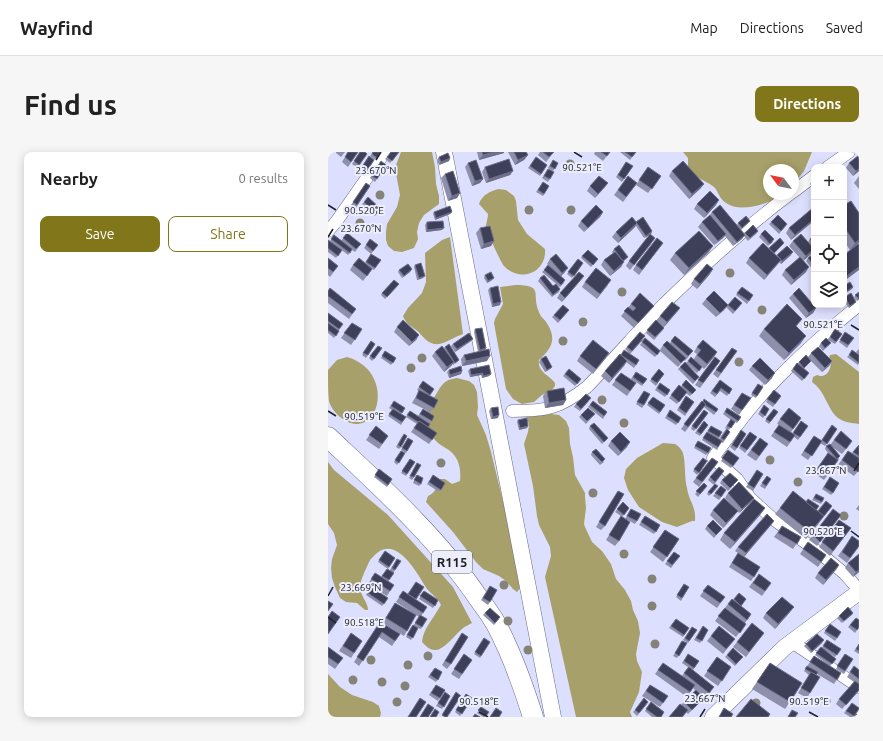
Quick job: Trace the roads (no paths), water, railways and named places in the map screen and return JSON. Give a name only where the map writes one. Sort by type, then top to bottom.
[{"type":"main road","name":"R115","points":[[328,437],[373,479],[442,549],[471,586],[495,622],[507,647],[523,685],[533,717]]},
{"type":"street","points":[[328,231],[336,222],[384,152]]},
{"type":"street","points":[[444,152],[553,717]]},
{"type":"street","points":[[832,164],[849,152]]},
{"type":"street","points":[[799,187],[811,178]]},
{"type":"street","points":[[512,411],[549,409],[561,405],[573,398],[587,387],[670,299],[725,248],[782,200]]},
{"type":"street","points":[[713,717],[792,642],[859,591],[845,574],[833,564],[772,519],[750,498],[737,480],[713,458],[754,404],[829,329],[859,305]]},
{"type":"street","points":[[792,642],[859,687]]}]
